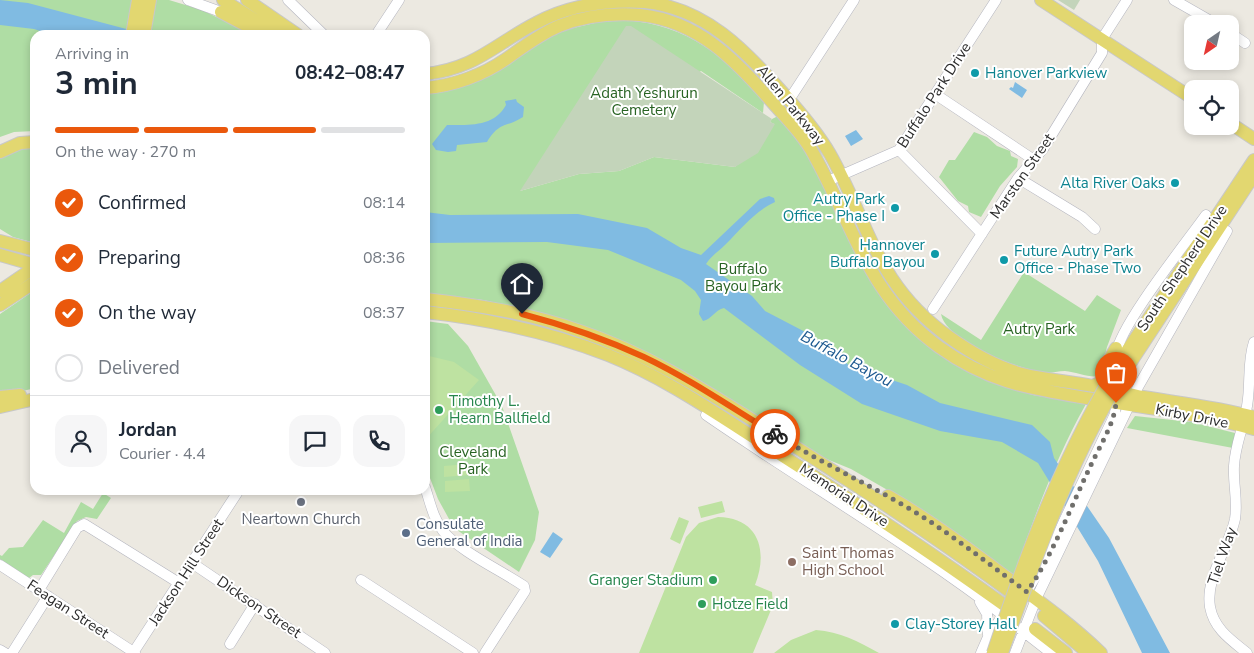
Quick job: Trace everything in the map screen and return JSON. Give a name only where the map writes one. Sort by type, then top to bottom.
[{"type":"main road","points":[[247,0],[291,30]]},
{"type":"main road","points":[[1041,0],[1184,93]]},
{"type":"main road","name":"Allen Parkway","points":[[430,73],[464,65],[480,58],[554,14],[594,1],[646,1],[675,9],[715,27],[748,54],[813,129],[831,156],[887,273],[911,303],[934,325],[965,348],[1009,370],[1037,378],[1093,386],[1116,397]]},
{"type":"main road","points":[[134,30],[143,4]]},
{"type":"main road","points":[[143,4],[144,30]]},
{"type":"main road","points":[[222,6],[257,30]]},
{"type":"main road","points":[[222,6],[269,30]]},
{"type":"main road","name":"Allen Parkway","points":[[430,87],[467,79],[486,70],[558,26],[579,20],[613,15],[643,16],[687,28],[706,38],[738,63],[802,136],[828,182],[857,248],[878,282],[906,317],[939,347],[978,370],[1015,385],[1132,400]]},
{"type":"main road","points":[[511,38],[518,50]]},
{"type":"main road","points":[[738,63],[761,79],[778,98],[789,100]]},
{"type":"main road","points":[[1239,129],[1254,138]]},
{"type":"main road","points":[[0,142],[19,135],[30,134]]},
{"type":"main road","points":[[0,152],[20,143],[30,142]]},
{"type":"main road","name":"South Shepherd Drive","points":[[1124,355],[1242,193],[1254,160]]},
{"type":"main road","points":[[1206,215],[1250,173]]},
{"type":"main road","name":"South Shepherd Drive","points":[[1060,486],[1090,431],[1124,355],[1250,173]]},
{"type":"main road","points":[[1227,232],[1242,193]]},
{"type":"main road","points":[[0,232],[21,247]]},
{"type":"main road","points":[[0,241],[30,249]]},
{"type":"main road","points":[[0,256],[30,264]]},
{"type":"main road","points":[[1,301],[13,283],[30,270]]},
{"type":"main road","points":[[1,301],[30,285]]},
{"type":"main road","name":"Memorial Drive","points":[[430,300],[482,306],[522,314],[614,344],[686,379],[943,542],[1009,591]]},
{"type":"main road","name":"Memorial Drive","points":[[430,313],[479,318],[548,334],[610,356],[653,376],[711,410],[892,525],[1003,610]]},
{"type":"main road","points":[[1093,386],[1102,382],[1109,360],[1124,355]]},
{"type":"main road","points":[[653,376],[706,415]]},
{"type":"main road","points":[[0,397],[30,392]]},
{"type":"main road","points":[[0,407],[30,400]]},
{"type":"main road","name":"Kirby Drive","points":[[1132,400],[1249,422]]},
{"type":"main road","points":[[816,460],[834,466],[914,511],[1032,595],[1101,653]]},
{"type":"main road","points":[[993,653],[1018,577],[1060,486]]},
{"type":"main road","points":[[1002,653],[1060,486]]},
{"type":"main road","points":[[1044,616],[1088,653]]},
{"type":"main road","points":[[1029,630],[1066,653]]},
{"type":"street","points":[[188,0],[222,6]]},
{"type":"street","points":[[288,0],[319,30]]},
{"type":"street","points":[[379,30],[399,0]]},
{"type":"street","points":[[789,100],[854,0]]},
{"type":"street","name":"Buffalo Park Drive","points":[[828,182],[899,150],[996,0]]},
{"type":"street","name":"Marston Street","points":[[933,309],[1018,178],[1034,160],[1102,53],[1102,39],[1128,0]]},
{"type":"street","points":[[1174,0],[1200,15]]},
{"type":"street","points":[[643,16],[646,1]]},
{"type":"street","points":[[1239,39],[1244,43]]},
{"type":"street","points":[[935,94],[1034,160]]},
{"type":"street","points":[[899,150],[982,234]]},
{"type":"street","points":[[1018,178],[1082,217],[1095,229]]},
{"type":"street","points":[[1100,456],[1114,414],[1124,355],[1142,306],[1206,215]]},
{"type":"street","points":[[1015,653],[1029,630],[1032,595],[1100,456],[1227,232]]},
{"type":"street","points":[[911,303],[923,309],[933,309],[934,325]]},
{"type":"street","name":"Tiel Way","points":[[1248,653],[1223,634],[1213,617],[1209,598],[1212,581],[1231,536],[1236,512],[1234,467],[1249,422],[1250,355],[1254,342]]},
{"type":"street","points":[[706,415],[764,455],[915,552],[970,592],[1020,617],[1031,612]]},
{"type":"street","name":"Jackson Hill Street","points":[[134,653],[236,495]]},
{"type":"street","points":[[427,495],[432,510],[443,531],[455,542],[524,586],[525,589],[485,653]]},
{"type":"street","points":[[38,590],[77,528],[84,524],[179,583]]},
{"type":"street","name":"Dickson Street","points":[[192,563],[325,653]]},
{"type":"street","name":"Feagan Street","points":[[0,565],[134,653]]},
{"type":"street","points":[[360,580],[473,653]]},
{"type":"street","points":[[970,592],[988,614],[988,637]]},
{"type":"street","points":[[981,653],[1003,610],[1032,595]]},
{"type":"street","points":[[12,653],[48,596]]},
{"type":"street","points":[[230,644],[255,604]]},
{"type":"street","points":[[1003,610],[1029,630],[1051,653]]},
{"type":"street","points":[[0,650],[5,653]]},
{"type":"green space","points":[[0,0],[169,0],[202,10],[243,30],[30,30],[30,131],[14,132],[0,137]]},
{"type":"green space","points":[[1058,0],[1080,0],[1074,10]]},
{"type":"green space","name":"Buffalo Bayou Park","points":[[626,20],[649,23],[687,36],[719,57],[749,85],[764,102],[763,113],[701,71],[520,191],[579,174],[619,171],[654,157],[735,167],[774,124],[770,122],[772,119],[778,116],[798,140],[819,176],[853,250],[886,303],[994,383],[1033,395],[1086,404],[1055,467],[1013,577],[917,507],[851,469],[807,451],[696,379],[524,309],[483,300],[430,294],[430,91],[560,31],[599,22]]},
{"type":"green space","name":"Adath Yeshurun Cemetery","points":[[626,26],[631,26],[772,119],[770,122],[775,124],[758,153],[735,167],[654,157],[619,171],[579,174],[520,191]]},
{"type":"green space","points":[[974,132],[987,137],[997,146],[1010,151],[1011,156],[1018,159],[1017,167],[1000,186],[981,217],[969,212],[968,206],[958,201],[939,177],[949,160],[955,160]]},
{"type":"green space","points":[[30,147],[30,242],[13,237],[0,229],[0,156],[4,152]]},
{"type":"green space","name":"Autry Park","points":[[1024,272],[1085,311],[1097,295],[1121,310],[1107,347],[1100,376],[1065,371],[1046,373],[1019,366],[986,353],[970,344],[956,335],[946,324],[941,314],[981,340]]},
{"type":"green space","points":[[30,293],[30,389],[11,394],[0,394],[0,314]]},
{"type":"green space","name":"Cleveland Park","points":[[430,322],[448,324],[468,346],[502,406],[539,512],[535,540],[519,572],[454,528],[438,499],[430,478]]},
{"type":"green space","name":"Timothy L. Hearn Ballfield","points":[[430,356],[454,362],[479,380],[430,434]]},
{"type":"green space","points":[[1135,416],[1191,422],[1235,433],[1233,448],[1127,428]]},
{"type":"green space","points":[[468,464],[469,475],[444,477],[444,466]]},
{"type":"green space","points":[[469,479],[470,491],[445,492],[445,481]]},
{"type":"green space","points":[[102,495],[111,498],[97,519],[86,517],[77,521],[41,575],[33,575],[29,578],[0,559],[0,555],[2,556],[9,548],[23,547],[43,520],[64,533],[81,502],[93,509]]},
{"type":"green space","points":[[722,501],[725,512],[701,518],[698,507]]},
{"type":"green space","points":[[679,517],[689,521],[680,544],[670,539]]},
{"type":"green space","name":"Granger Stadium","points":[[718,517],[743,523],[752,530],[760,549],[761,561],[755,585],[772,592],[773,605],[753,653],[639,653],[686,537],[699,523]]},
{"type":"green space","points":[[816,630],[849,638],[879,653],[774,653],[791,640]]},
{"type":"water","points":[[0,0],[28,3],[130,30],[37,30],[0,25]]},
{"type":"water","points":[[1015,82],[1027,90],[1022,98],[1009,89],[1013,88]]},
{"type":"water","points":[[516,99],[524,107],[523,117],[500,128],[487,142],[457,145],[456,151],[448,152],[436,150],[432,144],[447,125],[488,121],[501,112],[506,105],[505,101]]},
{"type":"water","points":[[856,130],[863,139],[851,146],[845,136]]},
{"type":"water","points":[[769,196],[774,198],[775,202],[754,215],[706,264],[752,296],[765,311],[811,335],[850,366],[907,385],[940,403],[1032,425],[1050,442],[1054,458],[1109,538],[1170,653],[1142,653],[1098,561],[1038,463],[1002,442],[940,431],[862,404],[800,365],[724,308],[703,321],[699,314],[701,300],[695,291],[681,280],[608,250],[547,242],[430,243],[430,213],[450,215],[578,214],[647,228],[681,248],[701,255],[760,199]]},
{"type":"water","points":[[553,532],[563,539],[550,558],[540,552]]},
{"type":"way so far","points":[[775,434],[816,460],[834,466],[914,511],[942,529],[1027,592],[1040,573],[1115,412],[1116,403]]},
{"type":"place","name":"Hanover Parkview","points":[[975,73]]},
{"type":"place","name":"Alta River Oaks","points":[[1175,183]]},
{"type":"place","name":"Autry Park Office - Phase I","points":[[895,208]]},
{"type":"place","name":"Hannover Buffalo Bayou","points":[[935,254]]},
{"type":"place","name":"Future Autry Park Office - Phase Two","points":[[1004,260]]},
{"type":"place","name":"Timothy L. Hearn Ballfield","points":[[439,410]]},
{"type":"place","name":"Neartown Church","points":[[301,502]]},
{"type":"place","name":"Consulate General of India","points":[[406,533]]},
{"type":"place","name":"Saint Thomas High School","points":[[792,562]]},
{"type":"place","name":"Granger Stadium","points":[[713,580]]},
{"type":"place","name":"Hotze Field","points":[[702,604]]},
{"type":"place","name":"Clay-Storey Hall","points":[[895,624]]},
{"type":"route","points":[[522,314],[580,331],[645,357],[694,384],[775,434]]},
{"type":"water label","name":"Buffalo Bayou","points":[[847,358]]}]
